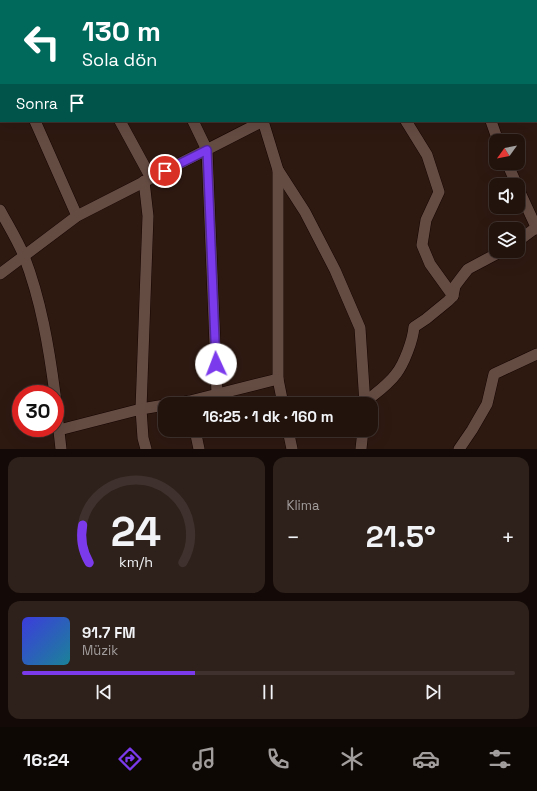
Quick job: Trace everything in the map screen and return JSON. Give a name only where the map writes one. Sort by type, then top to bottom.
[{"type":"street","points":[[36,122],[77,216]]},
{"type":"street","points":[[120,122],[148,180],[141,409],[143,438],[146,449]]},
{"type":"street","points":[[193,122],[207,150],[217,394]]},
{"type":"street","points":[[0,274],[77,216],[261,122]]},
{"type":"street","points":[[263,122],[278,170],[305,212],[328,257],[360,328],[365,397]]},
{"type":"street","points":[[407,122],[426,155],[439,192],[426,220],[422,245],[430,264],[453,296]]},
{"type":"street","points":[[491,122],[496,134]]},
{"type":"street","points":[[278,170],[278,378],[282,397]]},
{"type":"street","points":[[525,203],[537,228],[525,236]]},
{"type":"street","points":[[0,210],[24,256],[44,327],[50,354],[54,385]]},
{"type":"street","points":[[372,397],[397,373],[408,348],[414,327],[437,311],[453,296],[455,286],[468,270],[489,258]]},
{"type":"street","points":[[459,449],[487,404],[494,374],[537,354]]},
{"type":"street","points":[[208,397],[278,378]]},
{"type":"street","points":[[64,429],[141,409],[158,406]]},
{"type":"street","points":[[60,437],[61,449]]},
{"type":"street","points":[[196,437],[199,449]]},
{"type":"street","points":[[289,437],[292,449]]},
{"type":"street","points":[[361,449],[362,437]]},
{"type":"route","points":[[165,171],[207,150],[216,364]]}]
